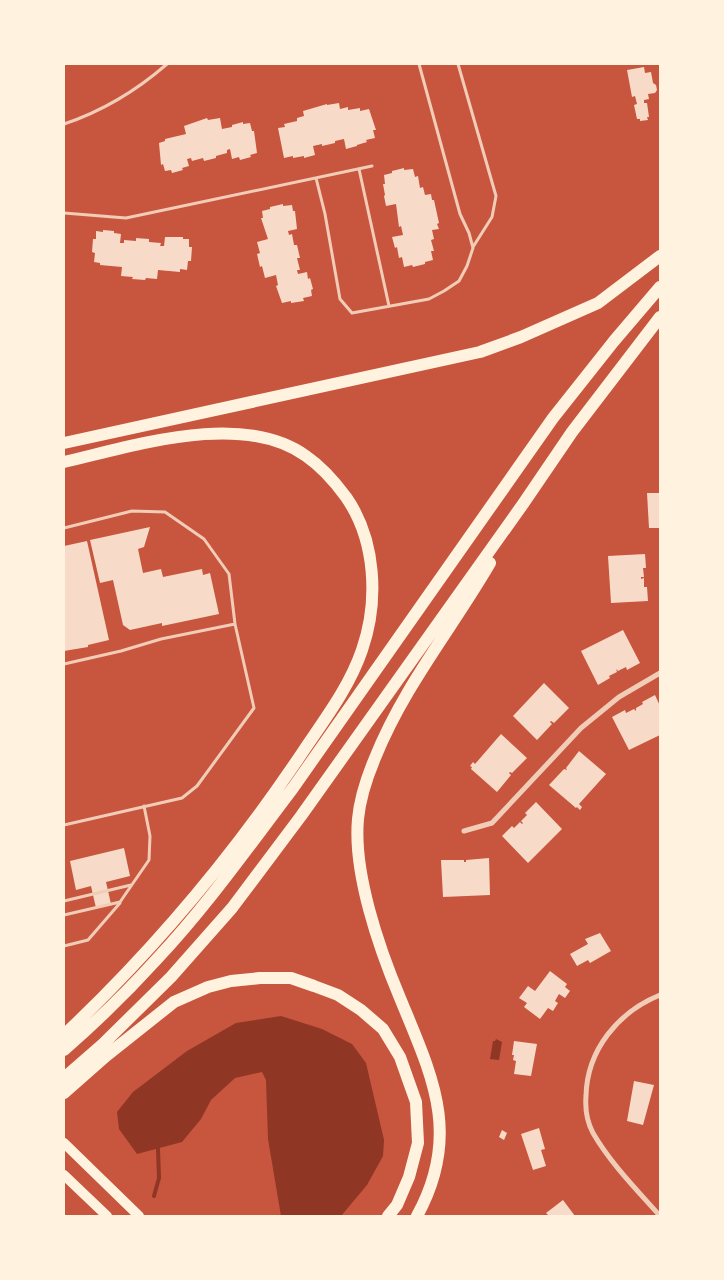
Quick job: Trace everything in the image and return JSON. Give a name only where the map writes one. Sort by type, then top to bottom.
[{"type":"highway","points":[[64,443],[480,352],[521,337],[598,303],[660,256]]},
{"type":"highway","points":[[64,1050],[121,997],[156,960],[184,928],[250,844],[292,788],[548,425],[614,341],[660,287]]},
{"type":"highway","points":[[64,1078],[103,1044],[171,977],[232,908],[301,816],[524,504],[572,432],[660,317]]},
{"type":"highway","points":[[64,462],[159,440],[206,434],[250,434],[279,442],[305,455],[322,469],[350,503],[367,540],[371,568],[372,602],[368,629],[362,650],[346,688],[278,789],[178,918],[64,1035]]},
{"type":"highway","points":[[417,1216],[430,1191],[439,1158],[441,1139],[437,1100],[426,1058],[399,997],[379,943],[364,890],[357,838],[358,818],[363,792],[371,767],[391,722],[414,679],[463,609],[524,504]]},
{"type":"highway","points":[[64,1093],[106,1056],[174,1002],[208,987],[231,981],[260,978],[291,978],[314,986],[338,996],[361,1010],[383,1029],[400,1056],[416,1102],[418,1143],[412,1168],[397,1205],[388,1216]]},
{"type":"main road","points":[[64,1143],[138,1216]]},
{"type":"main road","points":[[64,1175],[107,1216]]},
{"type":"street","points":[[464,831],[492,823],[581,728],[619,697],[660,673]]},
{"type":"street","points":[[660,995],[631,1011],[604,1038],[594,1057],[588,1076],[586,1109],[593,1133],[608,1154],[660,1216]]},
{"type":"lane","points":[[64,124],[88,116],[122,98],[147,81],[167,64]]},
{"type":"lane","points":[[419,64],[460,214],[469,233],[473,248]]},
{"type":"lane","points":[[316,178],[325,214],[340,299],[352,314],[429,299],[459,280],[467,266],[473,248],[492,217],[496,196],[458,64]]},
{"type":"lane","points":[[64,213],[126,218],[372,166]]},
{"type":"lane","points":[[359,169],[389,306]]},
{"type":"lane","points":[[64,528],[132,511],[165,512],[204,538],[228,574],[234,624],[254,708],[197,786],[182,798],[64,825]]},
{"type":"lane","points":[[64,664],[161,639],[234,624]]},
{"type":"lane","points":[[64,946],[88,940],[120,902],[149,860],[150,836],[144,806]]},
{"type":"lane","points":[[64,901],[132,885]]},
{"type":"lane","points":[[64,915],[120,902]]},
{"type":"shaded area","points":[[281,1016],[322,1029],[352,1044],[366,1063],[384,1140],[383,1156],[367,1185],[341,1216],[281,1216],[268,1139],[266,1080],[262,1072],[235,1078],[211,1100],[201,1119],[182,1142],[137,1154],[119,1129],[117,1112],[133,1092],[187,1051],[236,1023]]},
{"type":"shaded area","points":[[496,1039],[502,1042],[499,1060],[490,1059],[493,1041]]},
{"type":"building","points":[[644,67],[645,73],[651,72],[653,83],[656,85],[657,90],[655,93],[648,94],[649,99],[644,100],[644,103],[647,103],[649,117],[647,117],[648,120],[640,121],[640,119],[637,119],[634,105],[637,104],[635,96],[632,97],[627,70]]},
{"type":"building","points":[[339,103],[340,109],[348,107],[348,110],[360,108],[360,111],[369,109],[376,130],[373,130],[375,138],[346,149],[344,139],[322,146],[322,144],[313,146],[315,155],[304,158],[304,156],[293,158],[293,156],[284,158],[278,128],[285,127],[284,124],[297,121],[297,118],[304,116],[303,111],[327,104]]},
{"type":"building","points":[[207,118],[208,120],[220,118],[222,129],[243,122],[243,124],[250,123],[252,131],[254,131],[257,153],[240,160],[239,157],[232,159],[230,149],[227,150],[227,153],[204,161],[203,158],[192,161],[191,158],[187,159],[189,166],[182,168],[183,170],[172,173],[171,170],[165,171],[163,164],[161,165],[159,143],[165,141],[165,139],[186,134],[184,126]]},
{"type":"building","points":[[404,168],[404,170],[413,169],[415,177],[418,176],[420,188],[423,187],[425,195],[431,194],[439,223],[437,224],[439,229],[432,230],[434,239],[431,240],[434,251],[431,251],[433,260],[413,267],[412,265],[404,267],[402,257],[399,258],[397,247],[395,248],[392,237],[403,235],[401,226],[399,227],[396,204],[386,206],[384,196],[384,175]]},
{"type":"building","points":[[283,204],[283,206],[292,205],[293,211],[295,211],[297,229],[288,231],[289,235],[292,234],[294,245],[297,245],[300,258],[297,258],[300,270],[297,270],[298,274],[307,272],[313,289],[311,290],[312,296],[303,298],[304,301],[291,303],[291,301],[282,303],[276,286],[278,285],[276,275],[265,278],[257,254],[260,253],[257,242],[268,239],[261,218],[263,218],[262,211]]},
{"type":"building","points":[[103,230],[121,234],[120,243],[124,243],[124,240],[136,241],[136,238],[149,239],[149,242],[161,243],[160,246],[164,246],[165,237],[189,239],[189,247],[192,247],[191,261],[188,261],[187,270],[180,269],[180,272],[158,270],[157,279],[132,279],[133,277],[121,276],[122,267],[100,265],[100,263],[94,262],[95,253],[92,252],[93,239],[96,239],[96,231],[103,232]]},
{"type":"building","points":[[647,493],[660,493],[660,528],[649,528]]},
{"type":"building","points":[[150,527],[144,547],[138,549],[143,573],[161,569],[163,577],[202,569],[203,575],[210,573],[219,614],[162,626],[162,623],[130,630],[123,625],[113,580],[100,583],[90,540]]},
{"type":"building","points":[[87,541],[109,640],[88,645],[88,647],[64,651],[64,546]]},
{"type":"building","points":[[645,554],[646,568],[643,568],[644,577],[641,577],[641,579],[644,578],[644,587],[647,587],[648,601],[611,603],[608,556]]},
{"type":"building","points":[[623,630],[640,663],[627,670],[626,667],[618,671],[616,669],[617,672],[598,685],[581,651]]},
{"type":"building","points":[[544,683],[569,708],[554,723],[550,722],[552,724],[537,740],[513,716]]},
{"type":"building","points":[[655,695],[660,706],[660,735],[629,750],[612,717],[625,710],[626,713],[634,709],[636,711],[636,708],[643,704],[642,702]]},
{"type":"building","points":[[501,734],[527,758],[512,773],[509,773],[511,775],[497,792],[470,766],[473,762],[475,764]]},
{"type":"building","points":[[579,751],[606,774],[579,804],[582,807],[580,810],[549,785],[564,769],[567,770],[566,768]]},
{"type":"building","points":[[536,802],[562,829],[528,863],[502,836],[512,826],[514,828],[520,822],[523,823],[521,821],[527,815],[525,813]]},
{"type":"building","points":[[124,848],[130,876],[106,882],[111,904],[96,908],[91,886],[76,890],[70,861]]},
{"type":"building","points":[[489,858],[490,895],[443,897],[441,860],[464,860],[466,862],[466,860]]},
{"type":"building","points":[[600,933],[611,951],[590,963],[588,960],[577,966],[570,954],[588,944],[585,939]]},
{"type":"building","points":[[550,971],[567,984],[565,987],[570,991],[565,998],[559,994],[555,1001],[558,1003],[553,1011],[548,1008],[540,1019],[524,1007],[527,1003],[519,998],[528,986],[535,991]]},
{"type":"building","points":[[514,1041],[537,1044],[531,1076],[514,1074],[516,1061],[513,1060],[514,1055],[512,1055]]},
{"type":"building","points":[[634,1081],[654,1085],[643,1125],[627,1121]]},
{"type":"building","points":[[539,1128],[545,1149],[541,1150],[546,1166],[533,1170],[521,1134]]},
{"type":"building","points":[[502,1130],[507,1133],[504,1140],[499,1137]]},
{"type":"building","points":[[563,1200],[575,1216],[549,1216],[546,1213]]},
{"type":"waterway","points":[[154,1196],[159,1178],[158,1149]]}]
